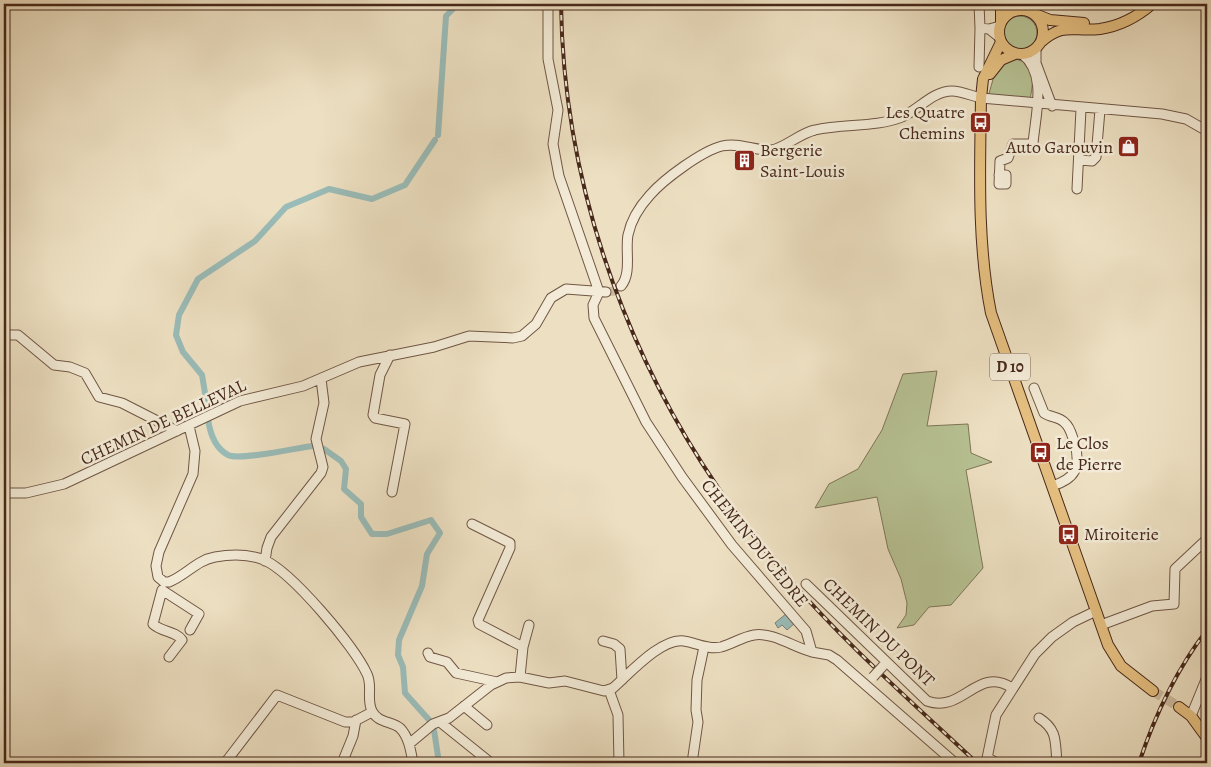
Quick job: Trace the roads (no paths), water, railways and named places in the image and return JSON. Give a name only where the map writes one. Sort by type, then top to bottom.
[{"type":"main road","points":[[1001,4],[1000,39],[1004,47],[1018,54],[1038,46],[1053,32],[1061,29],[1112,27],[1139,14],[1152,4]]},
{"type":"main road","points":[[1000,24],[1010,13],[1023,9],[1050,20],[1096,24],[1114,22],[1139,14]]},
{"type":"main road","points":[[1023,9],[1041,23],[1043,30],[1038,46]]},
{"type":"main road","name":"D 10","points":[[1000,39],[982,79],[981,96],[982,228],[988,295],[998,336],[1101,625],[1116,660],[1128,674],[1153,691]]},
{"type":"main road","name":"D 10","points":[[981,96],[996,65],[1001,60],[1018,54]]},
{"type":"main road","points":[[1179,707],[1192,716],[1207,738]]},
{"type":"street","points":[[548,4],[548,59],[558,110],[552,144],[559,176],[602,292]]},
{"type":"street","points":[[978,67],[984,29],[979,4]]},
{"type":"street","points":[[984,29],[1000,24]]},
{"type":"street","points":[[984,29],[1000,39]]},
{"type":"street","points":[[1038,46],[1036,63],[1052,106]]},
{"type":"street","points":[[999,175],[1000,161],[1008,158],[1013,144],[1033,144],[1038,82],[1032,65],[1018,54]]},
{"type":"street","points":[[621,286],[627,274],[628,234],[643,204],[660,185],[710,150],[733,144],[771,150],[814,130],[890,121],[907,114],[946,91],[1052,106],[1178,117],[1207,131]]},
{"type":"street","points":[[1077,188],[1081,109]]},
{"type":"street","points":[[1078,160],[1092,161],[1096,157],[1100,110]]},
{"type":"street","name":"CHEMIN DE BELLEVAL","points":[[4,493],[26,493],[64,484],[240,401],[292,390],[359,362],[434,347],[469,336],[513,338],[522,336],[536,324],[551,298],[558,292],[566,289],[602,292]]},
{"type":"street","name":"CHEMIN DU CÈDRE","points":[[602,292],[593,305],[594,318],[646,422],[682,477],[732,545],[806,631],[812,652]]},
{"type":"street","points":[[4,335],[18,335],[54,365],[70,367],[85,373],[100,397],[122,403],[177,431]]},
{"type":"street","points":[[390,355],[380,375],[373,415],[375,418],[405,424],[392,492]]},
{"type":"street","points":[[265,561],[267,548],[272,537],[321,473],[323,467],[316,439],[324,403],[321,379]]},
{"type":"street","points":[[1034,388],[1044,413],[1060,418],[1069,427],[1078,458],[1074,471],[1068,480],[1052,486]]},
{"type":"street","points":[[189,426],[195,451],[193,474],[159,552],[156,566],[158,576],[164,582],[169,582],[200,562],[216,557],[240,556],[265,561],[277,568],[317,607],[344,638],[368,675],[372,712],[382,721],[399,728],[409,744],[413,763]]},
{"type":"street","points":[[472,524],[507,541],[511,546],[478,622],[523,647]]},
{"type":"street","points":[[1101,625],[1152,606],[1174,604],[1174,569],[1207,539]]},
{"type":"street","name":"CHEMIN DU PONT","points":[[806,584],[885,665],[922,697],[933,703],[961,697],[988,680],[1002,682],[1012,688]]},
{"type":"street","points":[[170,657],[182,640],[179,636],[153,624],[162,590],[199,614],[190,630]]},
{"type":"street","points":[[997,763],[987,761],[996,715],[1012,688],[1043,645],[1073,622],[1096,611]]},
{"type":"street","points":[[520,677],[523,647],[529,624]]},
{"type":"street","points":[[409,744],[434,724],[440,722],[497,682],[506,678],[520,677],[549,683],[565,681],[582,684],[594,689],[609,690],[661,646],[672,641],[683,640],[704,647],[721,647],[758,634],[770,635],[812,652],[829,655],[869,681],[955,763]]},
{"type":"street","points":[[602,642],[614,644],[620,650],[622,680]]},
{"type":"street","points":[[692,763],[698,722],[696,710],[697,680],[704,647]]},
{"type":"street","points":[[428,653],[430,657],[449,664],[456,672],[497,682]]},
{"type":"street","points":[[869,681],[885,665]]},
{"type":"street","points":[[1192,716],[1194,704],[1207,677]]},
{"type":"street","points":[[609,690],[618,715],[619,763]]},
{"type":"street","points":[[225,763],[277,695],[345,722],[356,720],[372,712]]},
{"type":"street","points":[[464,706],[487,725]]},
{"type":"street","points":[[1039,718],[1050,724],[1054,730],[1057,763]]},
{"type":"street","points":[[342,763],[353,736],[356,720]]},
{"type":"street","points":[[440,722],[491,763]]},
{"type":"water","points":[[787,613],[795,623],[787,630],[782,625],[778,628],[775,623]]},
{"type":"waterway","points":[[438,135],[446,16],[458,4]]},
{"type":"waterway","points":[[208,411],[202,375],[183,352],[176,335],[179,315],[198,279],[255,241],[286,207],[329,189],[372,199],[405,185],[435,140]]},
{"type":"waterway","points":[[208,419],[214,440],[220,449],[228,455],[256,455],[312,446]]},
{"type":"waterway","points":[[324,449],[341,461],[346,469],[344,489],[361,504],[361,517],[372,534],[387,534],[431,520],[440,533],[427,554],[422,586],[399,640],[398,655],[403,667],[405,693],[430,721]]},
{"type":"waterway","points":[[434,730],[439,763]]},
{"type":"tunnel","points":[[606,292],[615,291],[621,286]]},
{"type":"tunnel","points":[[1153,691],[1179,707]]},
{"type":"railway","points":[[561,4],[566,82],[578,159],[597,235],[623,309],[655,380],[693,448],[736,513],[785,574],[854,648],[977,763]]},
{"type":"railway","points":[[1139,763],[1167,694],[1207,630]]},
{"type":"place","name":"Les Quatre Chemins","points":[[981,122]]},
{"type":"place","name":"Auto Garouvin","points":[[1129,147]]},
{"type":"place","name":"Bergerie Saint-Louis","points":[[744,160]]},
{"type":"place","name":"Le Clos de Pierre","points":[[1040,453]]},
{"type":"place","name":"Miroiterie","points":[[1068,534]]}]
